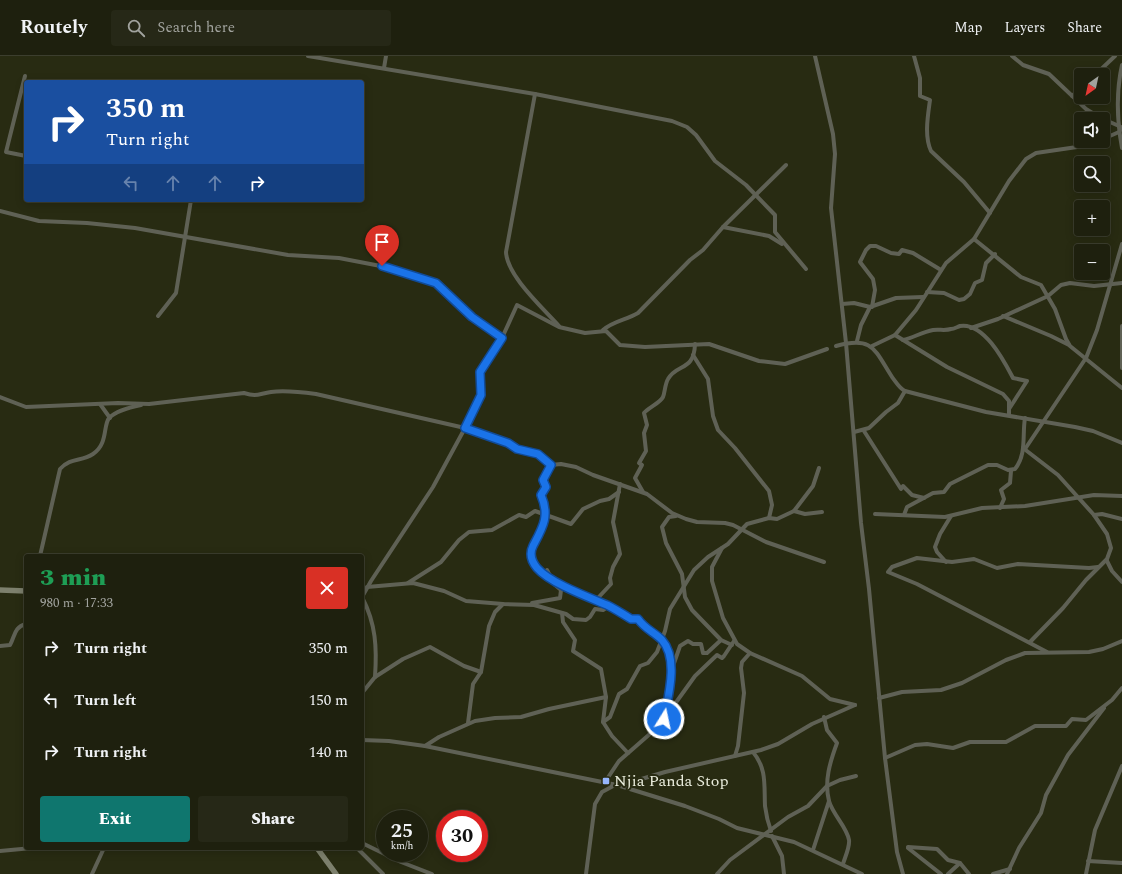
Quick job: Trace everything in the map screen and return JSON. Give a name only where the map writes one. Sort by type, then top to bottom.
[{"type":"street","points":[[308,56],[535,94],[672,121],[687,127],[696,135],[715,161],[746,185],[775,215],[775,232],[806,269]]},
{"type":"street","points":[[384,68],[386,56]]},
{"type":"street","points":[[815,56],[834,134],[835,154],[831,208],[846,343],[861,523],[869,589],[885,758],[897,852],[903,874]]},
{"type":"street","points":[[914,56],[920,78],[920,96],[930,100],[928,138],[931,151],[964,182],[990,213]]},
{"type":"street","points":[[1012,56],[1030,68],[1049,74],[1091,112]]},
{"type":"street","points":[[1102,68],[1115,56]]},
{"type":"street","points":[[1122,65],[1119,82],[1119,132],[1122,148]]},
{"type":"street","points":[[24,76],[6,152],[24,156]]},
{"type":"street","points":[[535,94],[506,258],[514,273],[559,327]]},
{"type":"street","points":[[1110,123],[1120,127]]},
{"type":"street","points":[[1110,136],[1119,132]]},
{"type":"street","points":[[872,346],[895,335],[927,292],[941,270],[974,239],[1019,167],[1031,155],[1074,148]]},
{"type":"street","points":[[364,593],[433,487],[465,428],[481,395],[480,372],[502,338],[517,304],[559,327],[585,333],[603,330],[611,324],[630,318],[638,313],[690,260],[703,250],[723,227],[786,165]]},
{"type":"street","points":[[158,316],[176,294],[191,202]]},
{"type":"street","points":[[0,211],[39,220],[134,228],[288,255],[339,258],[361,262],[436,283],[472,317],[502,338]]},
{"type":"street","points":[[723,227],[769,236],[787,248]]},
{"type":"street","points":[[974,239],[995,254],[1021,276],[1041,285],[1048,296],[1070,346]]},
{"type":"street","points":[[1000,508],[1004,499],[1002,490],[1010,483],[1011,471],[1019,463],[1024,449],[1086,358],[1098,330],[1107,293],[1111,285],[1122,244]]},
{"type":"street","points":[[857,341],[861,325],[871,307],[875,290],[873,279],[860,262],[866,250],[870,246],[876,246],[891,253],[899,254],[902,250],[910,252],[941,270]]},
{"type":"street","points":[[927,292],[944,293],[959,300],[964,299],[970,294],[975,283],[982,280],[986,263],[995,254]]},
{"type":"street","points":[[971,328],[1048,296],[1061,285],[1070,283],[1111,285],[1122,283]]},
{"type":"street","points":[[842,304],[854,303],[871,307],[896,298],[923,297]]},
{"type":"street","points":[[1003,316],[1051,336],[1070,346],[1122,388]]},
{"type":"street","points":[[903,340],[938,329],[950,330],[961,326],[971,328],[990,342],[1007,365],[1013,378],[1027,381],[1009,409]]},
{"type":"street","points":[[1122,326],[1122,368]]},
{"type":"street","points":[[603,330],[620,345],[645,347],[695,344],[716,345],[755,360],[774,363],[793,362],[827,349]]},
{"type":"street","points":[[895,335],[947,367],[1003,394],[1009,401],[1009,415]]},
{"type":"street","points":[[836,346],[857,341],[872,346],[898,385],[905,391],[986,412],[1044,420],[1093,431],[1122,442]]},
{"type":"street","points":[[643,492],[635,478],[642,465],[639,463],[640,459],[646,452],[644,433],[647,425],[644,413],[662,399],[668,379],[688,364],[692,359],[695,344]]},
{"type":"street","points":[[693,355],[708,379],[712,416],[718,430],[735,448],[769,491],[772,505],[769,518]]},
{"type":"street","points":[[0,397],[26,407],[144,404],[244,393],[255,397],[271,392],[295,391],[316,394],[465,428],[508,443],[517,449],[538,454],[551,465],[561,464],[576,467],[593,475],[643,492],[654,497],[679,516]]},
{"type":"street","points":[[854,432],[869,428],[898,403],[905,391]]},
{"type":"street","points":[[100,404],[110,418]]},
{"type":"street","points":[[40,554],[60,469],[67,462],[94,454],[101,446],[106,434],[107,423],[110,418],[130,408],[144,404]]},
{"type":"street","points":[[1025,418],[1023,430],[1024,449],[1058,475],[1079,497],[1094,514],[1107,534],[1111,544],[1107,559],[1030,642]]},
{"type":"street","points":[[864,430],[901,489],[903,486],[909,490],[912,495],[925,498]]},
{"type":"street","points":[[550,578],[537,568],[530,553],[541,531],[546,514],[545,505],[541,495],[546,487],[543,480],[551,465]]},
{"type":"street","points":[[904,515],[907,507],[933,493],[944,492],[950,484],[988,465],[997,465],[1011,471]]},
{"type":"street","points":[[603,722],[610,717],[619,694],[627,689],[635,672],[640,666],[648,663],[653,658],[662,640],[670,610],[684,586],[701,563],[722,548],[747,524],[769,518],[778,518],[794,511],[813,486],[819,468]]},
{"type":"street","points":[[596,600],[611,584],[610,578],[613,567],[620,554],[613,522],[620,484]]},
{"type":"street","points":[[367,587],[394,586],[407,583],[441,562],[458,540],[469,532],[492,530],[511,518],[519,515],[526,517],[535,511],[571,524],[583,509],[600,501],[609,499],[619,492]]},
{"type":"street","points":[[875,514],[951,516],[982,508],[1000,508],[1094,495],[1122,496]]},
{"type":"street","points":[[794,511],[805,514],[822,512]]},
{"type":"street","points":[[1094,514],[1102,514],[1122,519]]},
{"type":"street","points":[[611,783],[628,783],[665,772],[753,752],[782,742],[798,731],[824,717],[855,705],[830,699],[802,676],[750,653],[733,643],[721,640],[692,610],[685,598],[682,574],[666,543],[662,527],[669,517],[673,515],[695,522],[725,523],[742,529],[766,542],[824,562]]},
{"type":"street","points":[[946,562],[937,552],[935,547],[940,534],[951,516]]},
{"type":"street","points":[[722,548],[712,567],[712,581],[723,618],[733,643]]},
{"type":"street","points":[[1047,652],[917,584],[888,572],[892,567],[914,558],[946,562],[974,559],[997,568],[1018,564],[1033,566],[1058,565],[1088,568],[1098,567]]},
{"type":"street","points":[[1108,561],[1112,570],[1122,582]]},
{"type":"street","points":[[407,583],[444,591],[461,600],[503,604],[527,604],[560,598],[561,590],[555,585],[547,570],[548,580],[550,578],[596,600],[609,606],[631,619],[638,619],[643,627],[662,640],[670,660],[671,673]]},
{"type":"street","points":[[0,590],[24,591]]},
{"type":"street","points":[[364,601],[368,609],[376,638],[375,677]]},
{"type":"street","points":[[468,723],[473,684],[481,672],[491,621],[495,612],[503,604]]},
{"type":"street","points":[[527,604],[562,613],[573,618],[586,620],[590,617],[595,608],[603,610],[609,606]]},
{"type":"street","points":[[562,613],[563,622],[576,640],[573,651],[601,669],[606,697],[603,722],[612,736],[628,753]]},
{"type":"street","points":[[0,646],[10,645],[14,632],[20,626],[24,625]]},
{"type":"street","points":[[664,719],[671,673],[680,646],[688,642],[693,644],[701,644],[703,653],[707,653],[721,640]]},
{"type":"street","points":[[879,698],[902,692],[941,690],[962,683],[1006,660],[1025,653],[1089,652],[1103,649],[1122,641]]},
{"type":"street","points":[[605,782],[616,764],[652,732],[664,719],[702,667],[717,655],[722,658],[733,643]]},
{"type":"street","points":[[364,690],[375,677],[403,659],[430,647],[464,666],[481,672]]},
{"type":"street","points":[[735,756],[738,746],[744,693],[741,668],[742,662],[750,653]]},
{"type":"street","points":[[1007,874],[1019,848],[1041,813],[1046,795],[1068,755],[1122,688]]},
{"type":"street","points":[[425,746],[439,737],[468,723],[485,719],[520,717],[549,709],[606,697]]},
{"type":"street","points":[[885,758],[915,745],[927,744],[953,748],[970,742],[1006,742],[1035,726],[1066,726],[1072,720],[1086,720],[1108,704]]},
{"type":"street","points":[[824,717],[828,730],[836,743],[828,771],[829,800],[832,809],[849,839],[843,864]]},
{"type":"street","points":[[364,740],[389,741],[425,746],[617,784],[718,818],[737,828],[772,836],[813,850],[862,874]]},
{"type":"street","points":[[753,752],[759,759],[764,772],[766,784],[765,809],[771,831]]},
{"type":"street","points":[[1086,874],[1099,816],[1122,766]]},
{"type":"street","points":[[717,874],[730,860],[766,835],[788,817],[808,806],[828,786],[840,780],[856,776]]},
{"type":"street","points":[[586,874],[595,804],[602,792],[617,784]]},
{"type":"street","points":[[813,850],[829,800]]},
{"type":"street","points":[[772,836],[782,856],[784,874]]},
{"type":"street","points":[[364,844],[401,862],[432,874]]},
{"type":"street","points":[[0,847],[11,849]]},
{"type":"street","points":[[941,874],[908,847],[936,850],[948,860],[960,863],[969,874]]},
{"type":"street","points":[[0,851],[24,848]]},
{"type":"street","points":[[92,874],[103,850]]},
{"type":"street","points":[[318,850],[336,874]]},
{"type":"street","points":[[359,850],[382,874]]},
{"type":"street","points":[[1088,860],[1122,863]]},
{"type":"street","points":[[948,874],[960,863]]},
{"type":"street","points":[[993,874],[1010,869]]},
{"type":"place","name":"Njia Panda Stop","points":[[606,781]]},
{"type":"route","points":[[382,266],[436,283],[472,317],[502,338],[480,372],[481,395],[465,428],[508,443],[517,449],[527,450],[538,454],[551,465],[543,480],[546,487],[541,495],[545,505],[546,514],[541,531],[530,551],[531,557],[537,568],[550,578],[609,606],[631,619],[638,619],[643,627],[662,640],[671,668],[664,719]]}]
